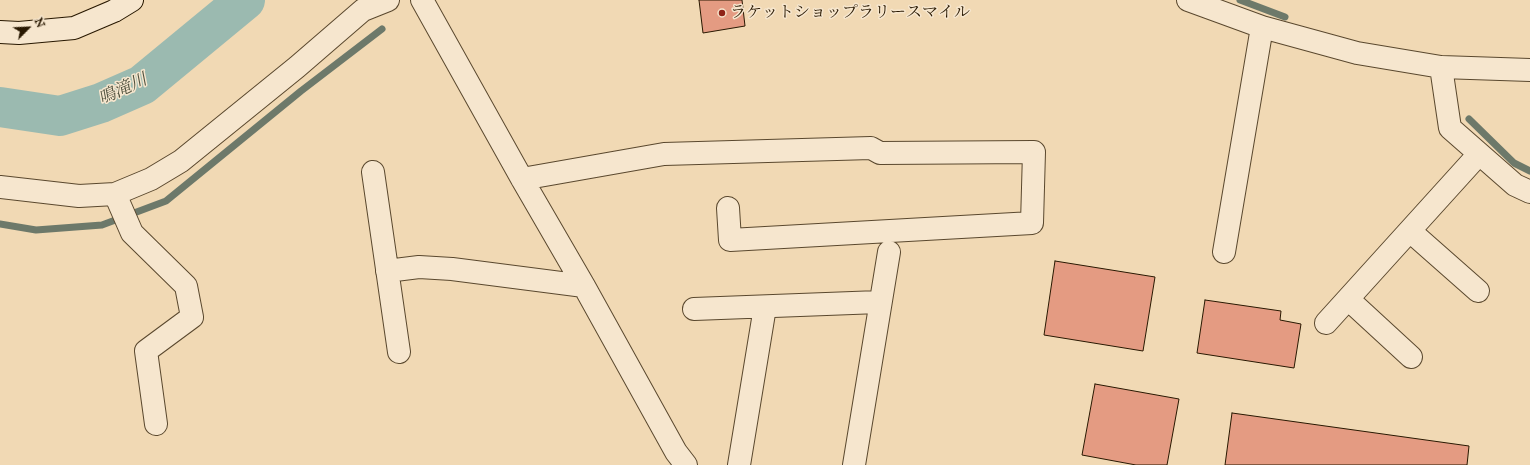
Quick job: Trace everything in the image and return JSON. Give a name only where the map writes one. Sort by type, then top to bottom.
[{"type":"street","points":[[0,32],[19,33],[74,28],[114,11],[132,0]]},
{"type":"street","points":[[0,187],[79,196],[117,198],[181,161],[297,67],[363,10],[388,0]]},
{"type":"street","points":[[422,0],[522,179],[584,286],[679,461]]},
{"type":"street","points":[[1188,0],[1262,26],[1357,53],[1441,67],[1530,70]]},
{"type":"street","points":[[1224,252],[1262,26]]},
{"type":"street","points":[[1441,67],[1450,128],[1515,185],[1530,192]]},
{"type":"street","points":[[522,179],[664,154],[871,148],[880,153],[1034,152],[1032,224],[730,240],[728,208]]},
{"type":"street","points":[[1326,323],[1480,154]]},
{"type":"street","points":[[373,172],[399,352]]},
{"type":"street","points":[[117,198],[132,233],[186,286],[192,317],[146,351],[156,424]]},
{"type":"street","points":[[1410,230],[1478,291]]},
{"type":"street","points":[[854,465],[888,252]]},
{"type":"street","points":[[387,270],[419,267],[452,269],[584,286]]},
{"type":"street","points":[[1348,299],[1411,357]]},
{"type":"street","points":[[694,309],[879,302]]},
{"type":"street","points":[[739,465],[764,306]]},
{"type":"building","name":"ラケットショップラリースマイル","points":[[699,0],[742,0],[745,26],[703,33]]},
{"type":"building","points":[[1055,261],[1155,277],[1143,351],[1044,335]]},
{"type":"building","points":[[1205,300],[1281,311],[1280,320],[1301,324],[1294,368],[1197,353]]},
{"type":"building","points":[[1095,384],[1179,399],[1167,465],[1136,465],[1082,455]]},
{"type":"building","points":[[1232,413],[1469,446],[1467,465],[1225,465]]},
{"type":"waterway","name":"鳴滝川","points":[[0,107],[60,116],[101,103],[142,85],[245,0]]},
{"type":"waterway","points":[[1240,0],[1285,17]]},
{"type":"waterway","points":[[0,224],[36,230],[102,225],[166,201],[301,91],[382,29]]},
{"type":"waterway","points":[[1469,119],[1514,163],[1530,171]]},
{"type":"place","name":"ラケットショップラリースマイル","points":[[722,13]]}]
